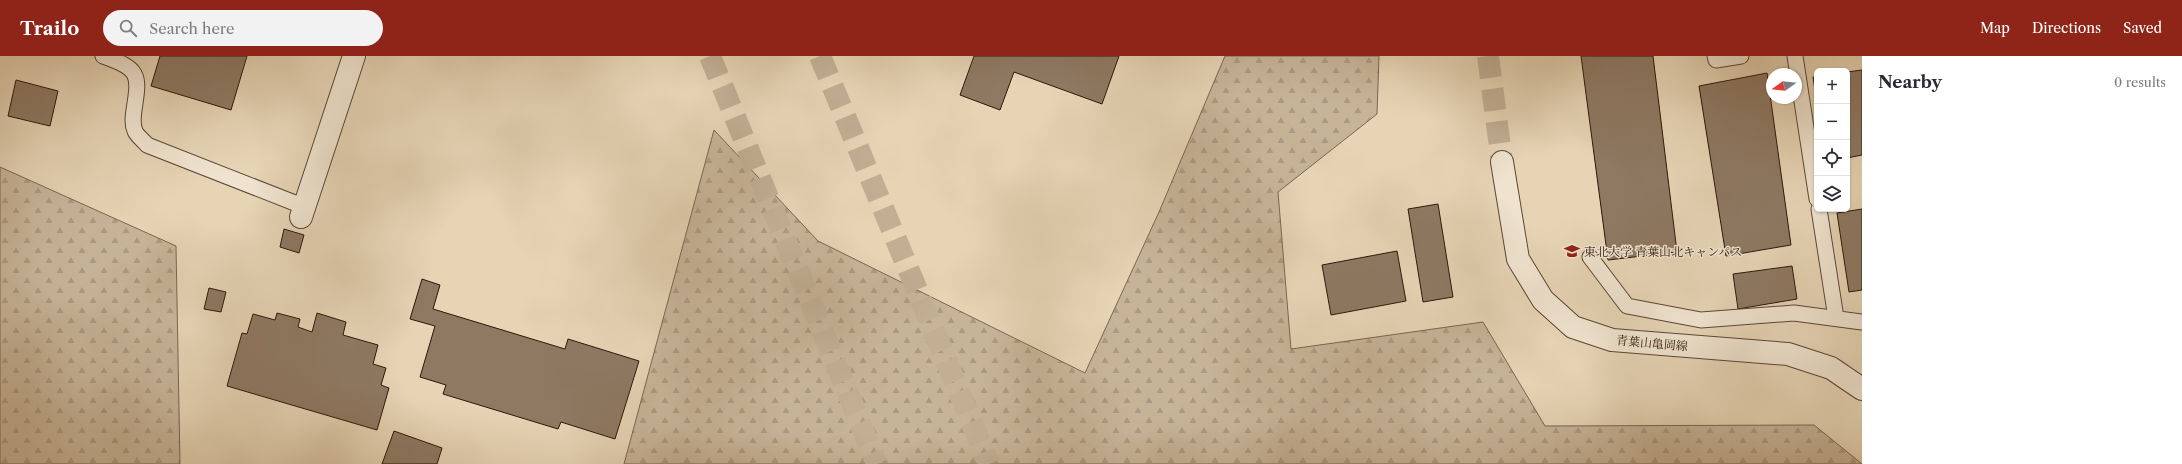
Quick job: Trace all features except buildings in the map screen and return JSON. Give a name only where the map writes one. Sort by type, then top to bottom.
[{"type":"street","points":[[303,212],[354,56]]},
{"type":"street","name":"青葉山亀岡線","points":[[1502,162],[1518,259],[1543,300],[1573,327],[1612,340],[1788,354],[1830,368],[1862,389]]},
{"type":"lane","points":[[103,56],[120,62],[134,72],[138,84],[133,120],[135,133],[148,144],[303,212]]},
{"type":"lane","points":[[1715,56],[1716,60],[1741,56]]},
{"type":"lane","points":[[1794,56],[1814,179]]},
{"type":"lane","points":[[1819,212],[1836,318]]},
{"type":"lane","points":[[1590,257],[1627,306],[1701,320],[1794,313],[1862,322]]},
{"type":"green space","points":[[1225,56],[1379,56],[1377,114],[1278,192],[1291,349],[1483,322],[1545,426],[1814,425],[1862,464],[624,464],[714,130],[818,241],[1085,373],[1159,212]]},
{"type":"green space","points":[[0,167],[176,246],[180,464],[0,464]]},
{"type":"tunnel","points":[[710,56],[877,464]]},
{"type":"tunnel","points":[[820,56],[989,464]]},
{"type":"tunnel","points":[[1488,56],[1502,162]]},
{"type":"place","name":"東北大学 青葉山北キャンパス","points":[[1572,251]]}]
